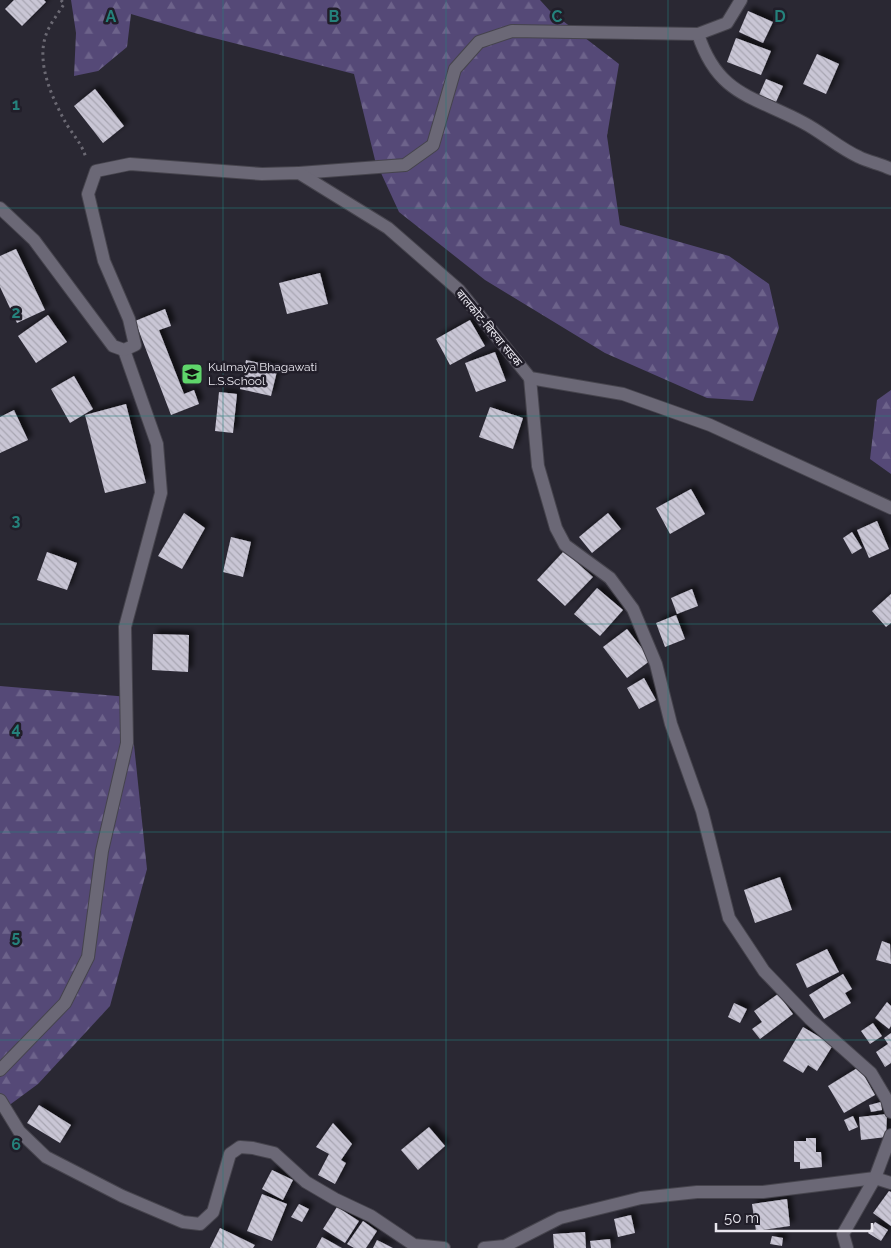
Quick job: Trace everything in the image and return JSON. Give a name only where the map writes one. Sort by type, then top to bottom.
[{"type":"street","points":[[0,208],[34,240],[113,346],[124,350],[135,346],[129,319],[104,261],[88,194],[96,171],[130,164],[262,174],[405,166],[433,145],[455,69],[479,42],[512,31],[698,34],[727,23],[740,0]]},
{"type":"street","points":[[698,34],[703,49],[719,74],[739,93],[804,123],[860,158],[891,169]]},
{"type":"street","name":"बालकोट-बिरुवा सडक","points":[[299,173],[388,228],[459,290],[530,378],[624,394],[710,425],[891,508]]},
{"type":"street","points":[[0,1070],[65,1003],[88,957],[102,851],[127,743],[125,627],[160,494],[157,444],[124,350]]},
{"type":"street","points":[[530,378],[538,466],[556,528],[565,545],[610,578],[633,609],[656,664],[672,724],[702,811],[729,918],[764,971],[810,1019],[871,1073],[887,1100],[891,1112]]},
{"type":"street","points":[[0,1100],[19,1131],[46,1157],[122,1196],[183,1222],[200,1224],[214,1212],[230,1154],[240,1147],[253,1148],[274,1153],[306,1182],[334,1199],[371,1216],[414,1246],[444,1248]]},
{"type":"street","points":[[847,1248],[843,1234],[875,1178],[891,1135]]},
{"type":"street","points":[[484,1248],[505,1246],[560,1218],[641,1198],[697,1192],[763,1192],[875,1178],[891,1183]]},
{"type":"path","points":[[61,0],[64,4],[45,37],[42,64],[68,126],[96,171]]},
{"type":"green space","points":[[71,0],[540,0],[550,11],[619,64],[607,136],[620,225],[729,256],[769,284],[779,328],[753,401],[707,398],[605,353],[485,280],[399,212],[375,160],[354,74],[198,34],[131,14],[127,47],[98,71],[74,76],[76,33]]},
{"type":"green space","points":[[891,390],[891,474],[870,459],[877,400]]},
{"type":"green space","points":[[0,686],[129,697],[147,869],[110,1006],[38,1084],[0,1112]]},
{"type":"building","points":[[14,0],[44,0],[46,2],[22,26],[5,9]]},
{"type":"building","points":[[748,11],[773,22],[763,43],[739,32]]},
{"type":"building","points":[[736,38],[771,51],[761,75],[727,62]]},
{"type":"building","points":[[817,54],[839,64],[826,94],[803,84]]},
{"type":"building","points":[[766,79],[783,86],[776,102],[759,95]]},
{"type":"building","points":[[95,89],[124,126],[103,143],[74,106]]},
{"type":"building","points":[[16,249],[45,310],[17,323],[0,287],[0,256]]},
{"type":"building","points":[[320,273],[328,304],[287,314],[279,283]]},
{"type":"building","points":[[165,309],[171,326],[159,330],[184,394],[194,390],[199,404],[171,415],[135,321]]},
{"type":"building","points":[[48,315],[67,342],[36,363],[18,336]]},
{"type":"building","points":[[470,320],[485,346],[450,365],[436,339]]},
{"type":"building","points":[[495,352],[506,381],[476,392],[465,363]]},
{"type":"building","points":[[246,360],[278,367],[271,396],[240,389]]},
{"type":"building","points":[[74,376],[93,409],[70,423],[51,389]]},
{"type":"building","points":[[219,392],[237,394],[233,433],[215,431]]},
{"type":"building","points":[[126,404],[146,483],[105,493],[85,415]]},
{"type":"building","points":[[490,407],[523,418],[513,449],[479,437]]},
{"type":"building","points":[[14,410],[28,440],[0,453],[0,417]]},
{"type":"building","points":[[691,489],[705,514],[670,534],[656,508]]},
{"type":"building","points":[[184,513],[205,528],[182,569],[158,556]]},
{"type":"building","points":[[608,513],[621,529],[592,553],[579,537]]},
{"type":"building","points":[[877,521],[889,549],[869,558],[857,530]]},
{"type":"building","points":[[852,532],[862,548],[852,554],[843,538]]},
{"type":"building","points":[[231,537],[251,542],[243,577],[223,572]]},
{"type":"building","points":[[564,551],[593,577],[565,606],[537,580]]},
{"type":"building","points":[[47,552],[77,563],[67,590],[37,580]]},
{"type":"building","points":[[597,588],[623,610],[600,636],[574,614]]},
{"type":"building","points":[[692,589],[698,606],[677,614],[671,598]]},
{"type":"building","points":[[891,594],[891,623],[886,627],[872,611]]},
{"type":"building","points":[[676,615],[685,639],[665,647],[656,623]]},
{"type":"building","points":[[627,629],[651,660],[627,678],[603,647]]},
{"type":"building","points":[[153,634],[189,635],[188,672],[152,670]]},
{"type":"building","points":[[644,678],[656,700],[639,709],[627,688]]},
{"type":"building","points":[[780,877],[792,910],[755,923],[744,890]]},
{"type":"building","points":[[882,941],[890,944],[891,964],[876,960]]},
{"type":"building","points":[[827,949],[839,972],[807,988],[796,964]]},
{"type":"building","points":[[843,974],[852,989],[845,993],[851,1003],[824,1019],[809,995]]},
{"type":"building","points":[[778,994],[793,1014],[760,1039],[752,1029],[762,1022],[754,1011]]},
{"type":"building","points":[[887,1002],[891,1006],[891,1026],[889,1029],[875,1018]]},
{"type":"building","points":[[734,1003],[747,1009],[740,1023],[728,1017]]},
{"type":"building","points":[[873,1023],[882,1036],[870,1044],[861,1031]]},
{"type":"building","points":[[803,1027],[833,1045],[817,1071],[808,1065],[803,1073],[783,1061]]},
{"type":"building","points":[[891,1033],[891,1063],[885,1067],[876,1052],[888,1044],[884,1038]]},
{"type":"building","points":[[859,1067],[875,1095],[844,1113],[828,1086]]},
{"type":"building","points":[[881,1102],[882,1110],[871,1112],[869,1105]]},
{"type":"building","points":[[39,1105],[71,1125],[60,1143],[27,1123]]},
{"type":"building","points":[[887,1114],[886,1137],[861,1140],[859,1117]]},
{"type":"building","points":[[853,1116],[858,1127],[849,1131],[844,1120]]},
{"type":"building","points":[[333,1123],[352,1144],[341,1160],[346,1163],[335,1184],[318,1175],[329,1154],[316,1147]]},
{"type":"building","points":[[429,1127],[445,1146],[418,1170],[401,1150]]},
{"type":"building","points":[[806,1138],[816,1138],[816,1152],[821,1152],[822,1167],[800,1169],[800,1162],[794,1162],[794,1141],[806,1141]]},
{"type":"building","points":[[272,1170],[293,1180],[283,1200],[262,1189]]},
{"type":"building","points":[[889,1191],[891,1192],[891,1226],[873,1213]]},
{"type":"building","points":[[262,1194],[287,1204],[272,1241],[247,1231]]},
{"type":"building","points":[[787,1199],[790,1226],[756,1231],[752,1204]]},
{"type":"building","points":[[299,1204],[309,1209],[302,1222],[291,1217]]},
{"type":"building","points":[[337,1207],[359,1221],[345,1243],[323,1229]]},
{"type":"building","points":[[631,1215],[635,1233],[618,1237],[614,1219]]},
{"type":"building","points":[[363,1221],[377,1231],[366,1248],[354,1248],[347,1244]]},
{"type":"building","points":[[875,1222],[888,1230],[881,1241],[868,1233]]},
{"type":"building","points":[[220,1228],[255,1245],[253,1248],[210,1248]]},
{"type":"building","points":[[585,1232],[586,1248],[554,1248],[553,1234]]},
{"type":"building","points":[[772,1236],[783,1238],[782,1246],[770,1244]]},
{"type":"building","points":[[322,1237],[342,1248],[316,1248]]},
{"type":"building","points":[[610,1239],[611,1248],[591,1248],[590,1241]]},
{"type":"building","points":[[377,1240],[393,1248],[373,1248]]},
{"type":"place","name":"Kulmaya Bhagawati L.S.School","points":[[192,374]]}]
